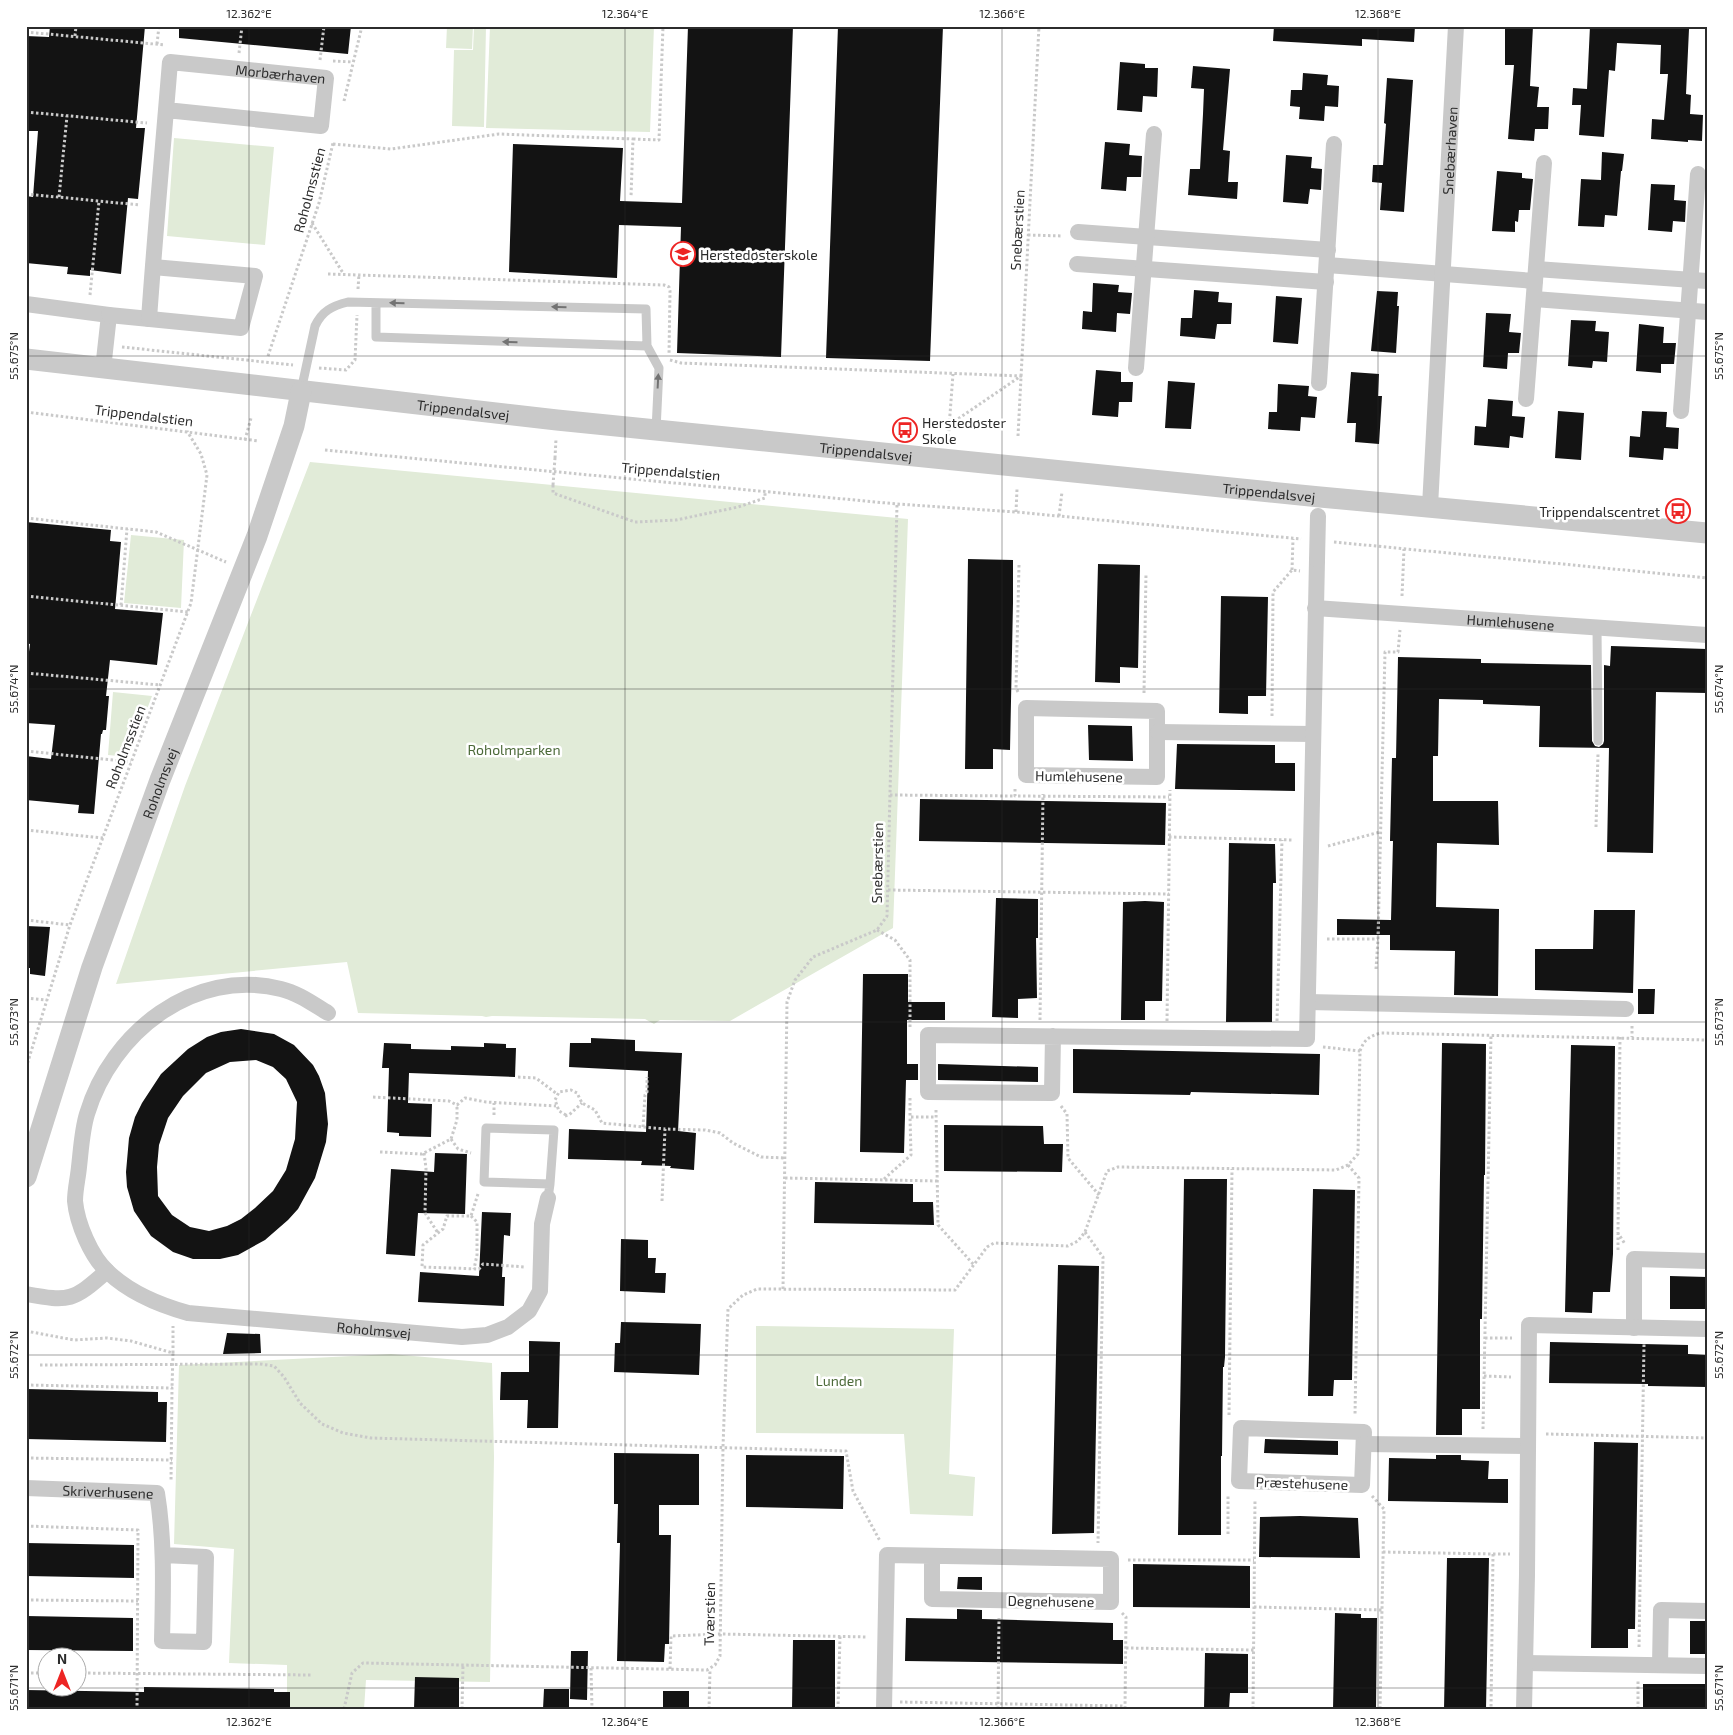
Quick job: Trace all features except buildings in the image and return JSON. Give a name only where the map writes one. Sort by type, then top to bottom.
[{"type":"street","name":"Snebærhaven","points":[[1430,506],[1456,26]]},
{"type":"street","name":"Morbærhaven","points":[[149,319],[165,117],[170,62],[326,78],[321,126],[165,117]]},
{"type":"street","points":[[1136,368],[1154,134]]},
{"type":"street","points":[[1319,383],[1334,144]]},
{"type":"street","points":[[1526,399],[1544,163]]},
{"type":"street","points":[[1681,411],[1698,174]]},
{"type":"street","points":[[1078,232],[1146,237],[1327,258],[1443,274],[1707,281]]},
{"type":"street","points":[[1077,264],[1326,282]]},
{"type":"street","points":[[26,304],[109,315],[241,328],[254,276],[153,267]]},
{"type":"street","points":[[1534,299],[1707,312]]},
{"type":"street","points":[[102,369],[109,315]]},
{"type":"street","name":"Trippendalsvej","points":[[26,359],[301,392],[947,460],[1319,506],[1430,506],[1707,533]]},
{"type":"street","name":"Roholmsvej","points":[[26,1177],[92,968],[160,780],[257,536],[294,426],[301,392]]},
{"type":"street","points":[[1046,1036],[1052,1093],[928,1092],[928,1035],[1046,1036],[1166,1038],[1307,1039],[1315,608],[1319,506]]},
{"type":"street","name":"Humlehusene","points":[[1315,608],[1707,635]]},
{"type":"street","points":[[1026,708],[1157,711],[1157,777]]},
{"type":"street","name":"Humlehusene","points":[[1026,708],[1026,775],[1157,777]]},
{"type":"street","points":[[1158,732],[1313,734]]},
{"type":"street","name":"Roholmsvej","points":[[328,1013],[306,999],[282,989],[255,984],[231,986],[202,993],[175,1003],[149,1019],[126,1042],[104,1073],[86,1115],[75,1200],[79,1224],[90,1248],[107,1272],[161,1306],[188,1313],[462,1337],[487,1335],[508,1327],[529,1311],[540,1291],[542,1224],[549,1191]]},
{"type":"street","points":[[1308,1002],[1626,1009]]},
{"type":"street","points":[[1639,1328],[1634,1260],[1707,1261]]},
{"type":"street","points":[[26,1294],[57,1300],[74,1297],[86,1290],[107,1272]]},
{"type":"street","points":[[1524,1709],[1529,1325],[1707,1329]]},
{"type":"street","points":[[1241,1428],[1359,1438],[1483,1445],[1527,1440]]},
{"type":"street","name":"Præstehusene","points":[[1241,1428],[1239,1481],[1362,1485],[1359,1438]]},
{"type":"street","name":"Skriverhusene","points":[[26,1488],[156,1493],[161,1520],[163,1555],[162,1641],[204,1642],[206,1556],[163,1555]]},
{"type":"street","points":[[884,1705],[887,1555],[1104,1560]]},
{"type":"street","name":"Degnehusene","points":[[932,1556],[932,1599],[1111,1602],[1104,1560]]},
{"type":"street","points":[[1660,1665],[1661,1610],[1707,1611]]},
{"type":"street","points":[[1525,1663],[1707,1666]]},
{"type":"lane","points":[[301,392],[315,326],[319,317],[327,310],[348,302],[646,309],[646,346],[659,368],[656,430]]},
{"type":"lane","points":[[376,303],[376,338],[646,346]]},
{"type":"lane","points":[[1597,627],[1598,741]]},
{"type":"lane","points":[[486,1128],[554,1130],[549,1191],[484,1182],[486,1128]]},
{"type":"path","points":[[75,36],[76,26]]},
{"type":"path","points":[[158,44],[159,26]]},
{"type":"path","points":[[237,69],[242,26]]},
{"type":"path","points":[[318,78],[324,26]]},
{"type":"path","points":[[343,105],[362,26]]},
{"type":"path","points":[[333,144],[391,149],[499,134],[659,140],[664,26]]},
{"type":"path","name":"Snebærstien","points":[[1018,436],[1039,26]]},
{"type":"path","points":[[26,112],[67,116],[165,117]]},
{"type":"path","points":[[59,197],[67,116]]},
{"type":"path","name":"Roholmsstien","points":[[268,356],[312,223],[335,136]]},
{"type":"path","points":[[631,197],[633,139]]},
{"type":"path","points":[[26,194],[158,207]]},
{"type":"path","points":[[88,312],[99,201]]},
{"type":"path","points":[[312,223],[344,274]]},
{"type":"path","points":[[1028,235],[1065,237],[1078,232]]},
{"type":"path","points":[[328,274],[664,284],[668,286],[670,291],[669,358],[674,362],[1021,376]]},
{"type":"path","points":[[106,346],[346,370],[355,360],[359,274]]},
{"type":"path","points":[[947,460],[953,374]]},
{"type":"path","points":[[950,425],[1021,376]]},
{"type":"path","name":"Trippendalstien","points":[[26,412],[259,441]]},
{"type":"path","points":[[245,440],[251,418]]},
{"type":"path","name":"Roholmsstien","points":[[26,1068],[70,925],[191,603],[207,475],[201,454],[187,431]]},
{"type":"path","name":"Trippendalstien","points":[[325,450],[897,504],[1016,512],[1304,540]]},
{"type":"path","points":[[555,458],[553,493],[635,522],[676,520],[738,507],[765,498],[765,491]]},
{"type":"path","points":[[1016,512],[1017,489]]},
{"type":"path","points":[[1059,516],[1062,490]]},
{"type":"path","name":"Snebærstien","points":[[877,930],[887,916],[897,504]]},
{"type":"path","points":[[26,518],[156,532],[244,569]]},
{"type":"path","points":[[121,605],[127,529]]},
{"type":"path","points":[[1271,734],[1273,592],[1292,570],[1293,539]]},
{"type":"path","points":[[1332,542],[1707,578]]},
{"type":"path","points":[[1403,575],[1404,549]]},
{"type":"path","points":[[1019,565],[1016,688],[1026,708]]},
{"type":"path","points":[[1292,570],[1317,566]]},
{"type":"path","points":[[1144,711],[1146,573]]},
{"type":"path","points":[[26,596],[188,612]]},
{"type":"path","points":[[1376,969],[1385,652],[1398,652],[1402,614]]},
{"type":"path","points":[[26,673],[160,685]]},
{"type":"path","points":[[1596,827],[1598,741]]},
{"type":"path","points":[[26,751],[131,762]]},
{"type":"path","points":[[1015,796],[1026,775]]},
{"type":"path","points":[[1044,776],[1041,892],[1046,1036]]},
{"type":"path","points":[[1157,777],[1170,789],[1166,1038]]},
{"type":"path","points":[[890,795],[1169,797]]},
{"type":"path","points":[[26,830],[103,838]]},
{"type":"path","points":[[1169,837],[1282,840],[1310,843],[1321,848],[1380,832]]},
{"type":"path","points":[[1277,1039],[1282,840]]},
{"type":"path","points":[[888,890],[1169,894]]},
{"type":"path","points":[[26,920],[70,925]]},
{"type":"path","points":[[910,1038],[910,960],[895,940],[877,930],[813,958],[795,980],[787,1002],[784,1289],[954,1290],[987,1247],[994,1243],[1068,1246],[1078,1241],[1085,1232],[1107,1171],[1118,1167],[1336,1170],[1348,1165],[1358,1154],[1360,1051],[1364,1042],[1372,1035],[1381,1033],[1707,1040]]},
{"type":"path","points":[[1309,938],[1378,940]]},
{"type":"path","points":[[26,998],[47,1000]]},
{"type":"path","points":[[1483,1445],[1491,1035]]},
{"type":"path","points":[[1620,1037],[1618,1233],[1634,1260]]},
{"type":"path","points":[[1307,1039],[1322,1046],[1360,1051]]},
{"type":"path","points":[[518,1077],[536,1078],[557,1094]]},
{"type":"path","points":[[643,1127],[647,1077]]},
{"type":"path","points":[[566,1115],[559,1111],[555,1100],[557,1094],[563,1090],[571,1090],[577,1093],[582,1103],[595,1110],[602,1123],[665,1129],[705,1130],[720,1133],[733,1143],[761,1157],[785,1158]]},
{"type":"path","points":[[936,1092],[938,1224],[974,1265]]},
{"type":"path","points":[[1052,1093],[1067,1114],[1068,1158],[1099,1194]]},
{"type":"path","points":[[373,1097],[449,1101],[457,1105]]},
{"type":"path","points":[[883,1180],[911,1155],[910,1097]]},
{"type":"path","points":[[380,1152],[424,1153],[451,1139],[457,1120],[457,1105],[465,1098],[486,1102],[556,1106]]},
{"type":"path","points":[[552,1130],[566,1115],[569,1115],[582,1103]]},
{"type":"path","points":[[910,1117],[936,1117]]},
{"type":"path","points":[[662,1201],[665,1129]]},
{"type":"path","points":[[451,1139],[458,1149],[471,1153],[471,1160]]},
{"type":"path","points":[[424,1153],[426,1168],[425,1213],[438,1233]]},
{"type":"path","points":[[1348,1165],[1359,1178],[1359,1438]]},
{"type":"path","points":[[1232,1169],[1229,1419],[1241,1428]]},
{"type":"path","points":[[785,1178],[938,1181]]},
{"type":"path","points":[[471,1216],[479,1189]]},
{"type":"path","points":[[474,1269],[477,1255],[477,1222],[471,1216],[447,1216],[443,1229],[423,1245],[422,1267],[479,1270],[483,1264],[541,1268]]},
{"type":"path","points":[[1085,1232],[1103,1258],[1104,1560],[1254,1560]]},
{"type":"path","name":"Tværstien","points":[[710,1668],[715,1665],[720,1656],[723,1447],[728,1309],[743,1296],[757,1289],[784,1289]]},
{"type":"path","points":[[171,1490],[173,1309]]},
{"type":"path","points":[[1638,1709],[1643,1436],[1639,1328]]},
{"type":"path","points":[[26,1331],[74,1340],[107,1338],[131,1341],[172,1353]]},
{"type":"path","points":[[1485,1338],[1529,1338]]},
{"type":"path","points":[[40,1365],[260,1364],[274,1366],[284,1377],[300,1403],[322,1424],[343,1433],[371,1438],[846,1451],[854,1491],[887,1555]]},
{"type":"path","points":[[1484,1376],[1528,1377]]},
{"type":"path","points":[[26,1385],[172,1388]]},
{"type":"path","points":[[1527,1440],[1643,1436],[1707,1438]]},
{"type":"path","points":[[26,1458],[172,1460]]},
{"type":"path","points":[[1253,1709],[1256,1482]]},
{"type":"path","points":[[1362,1485],[1384,1509],[1380,1709]]},
{"type":"path","points":[[26,1526],[138,1530],[137,1709]]},
{"type":"path","points":[[1383,1552],[1493,1554],[1491,1709]]},
{"type":"path","points":[[26,1600],[138,1601]]},
{"type":"path","points":[[998,1709],[999,1600]]},
{"type":"path","points":[[884,1705],[998,1704],[1125,1707],[1126,1617],[1111,1602]]},
{"type":"path","points":[[1254,1608],[1382,1610]]},
{"type":"path","points":[[670,1669],[671,1636],[720,1634],[886,1637]]},
{"type":"path","points":[[838,1709],[840,1636]]},
{"type":"path","points":[[1126,1648],[1254,1650]]},
{"type":"path","points":[[344,1709],[352,1673],[363,1663],[706,1670],[710,1668],[709,1709]]},
{"type":"path","points":[[462,1709],[463,1665]]},
{"type":"path","points":[[591,1668],[592,1709]]},
{"type":"path","points":[[88,1673],[312,1675]]},
{"type":"green space","points":[[447,26],[473,26],[472,49],[446,48]]},
{"type":"green space","points":[[474,26],[486,26],[484,127],[452,126],[454,50],[473,50]]},
{"type":"green space","points":[[490,26],[654,26],[650,132],[486,128]]},
{"type":"green space","points":[[174,138],[274,147],[265,245],[167,236]]},
{"type":"green space","name":"Roholmparken","points":[[310,462],[908,519],[893,928],[730,1021],[660,1020],[654,1024],[645,1019],[358,1013],[347,962],[116,984],[185,786]]},
{"type":"green space","points":[[131,535],[184,540],[181,608],[124,603]]},
{"type":"green space","points":[[113,692],[152,696],[129,757],[108,755]]},
{"type":"green space","name":"Lunden","points":[[756,1326],[954,1329],[949,1474],[975,1477],[973,1516],[910,1514],[904,1434],[756,1433]]},
{"type":"green space","points":[[391,1354],[492,1363],[494,1457],[490,1682],[366,1680],[364,1709],[287,1709],[287,1665],[229,1663],[234,1549],[174,1544],[179,1365]]},
{"type":"place","name":"Herstedøsterskole","points":[[683,254]]},
{"type":"place","name":"Herstedøster Skole","points":[[905,430]]},
{"type":"place","name":"Trippendalscentret","points":[[1678,511]]}]
